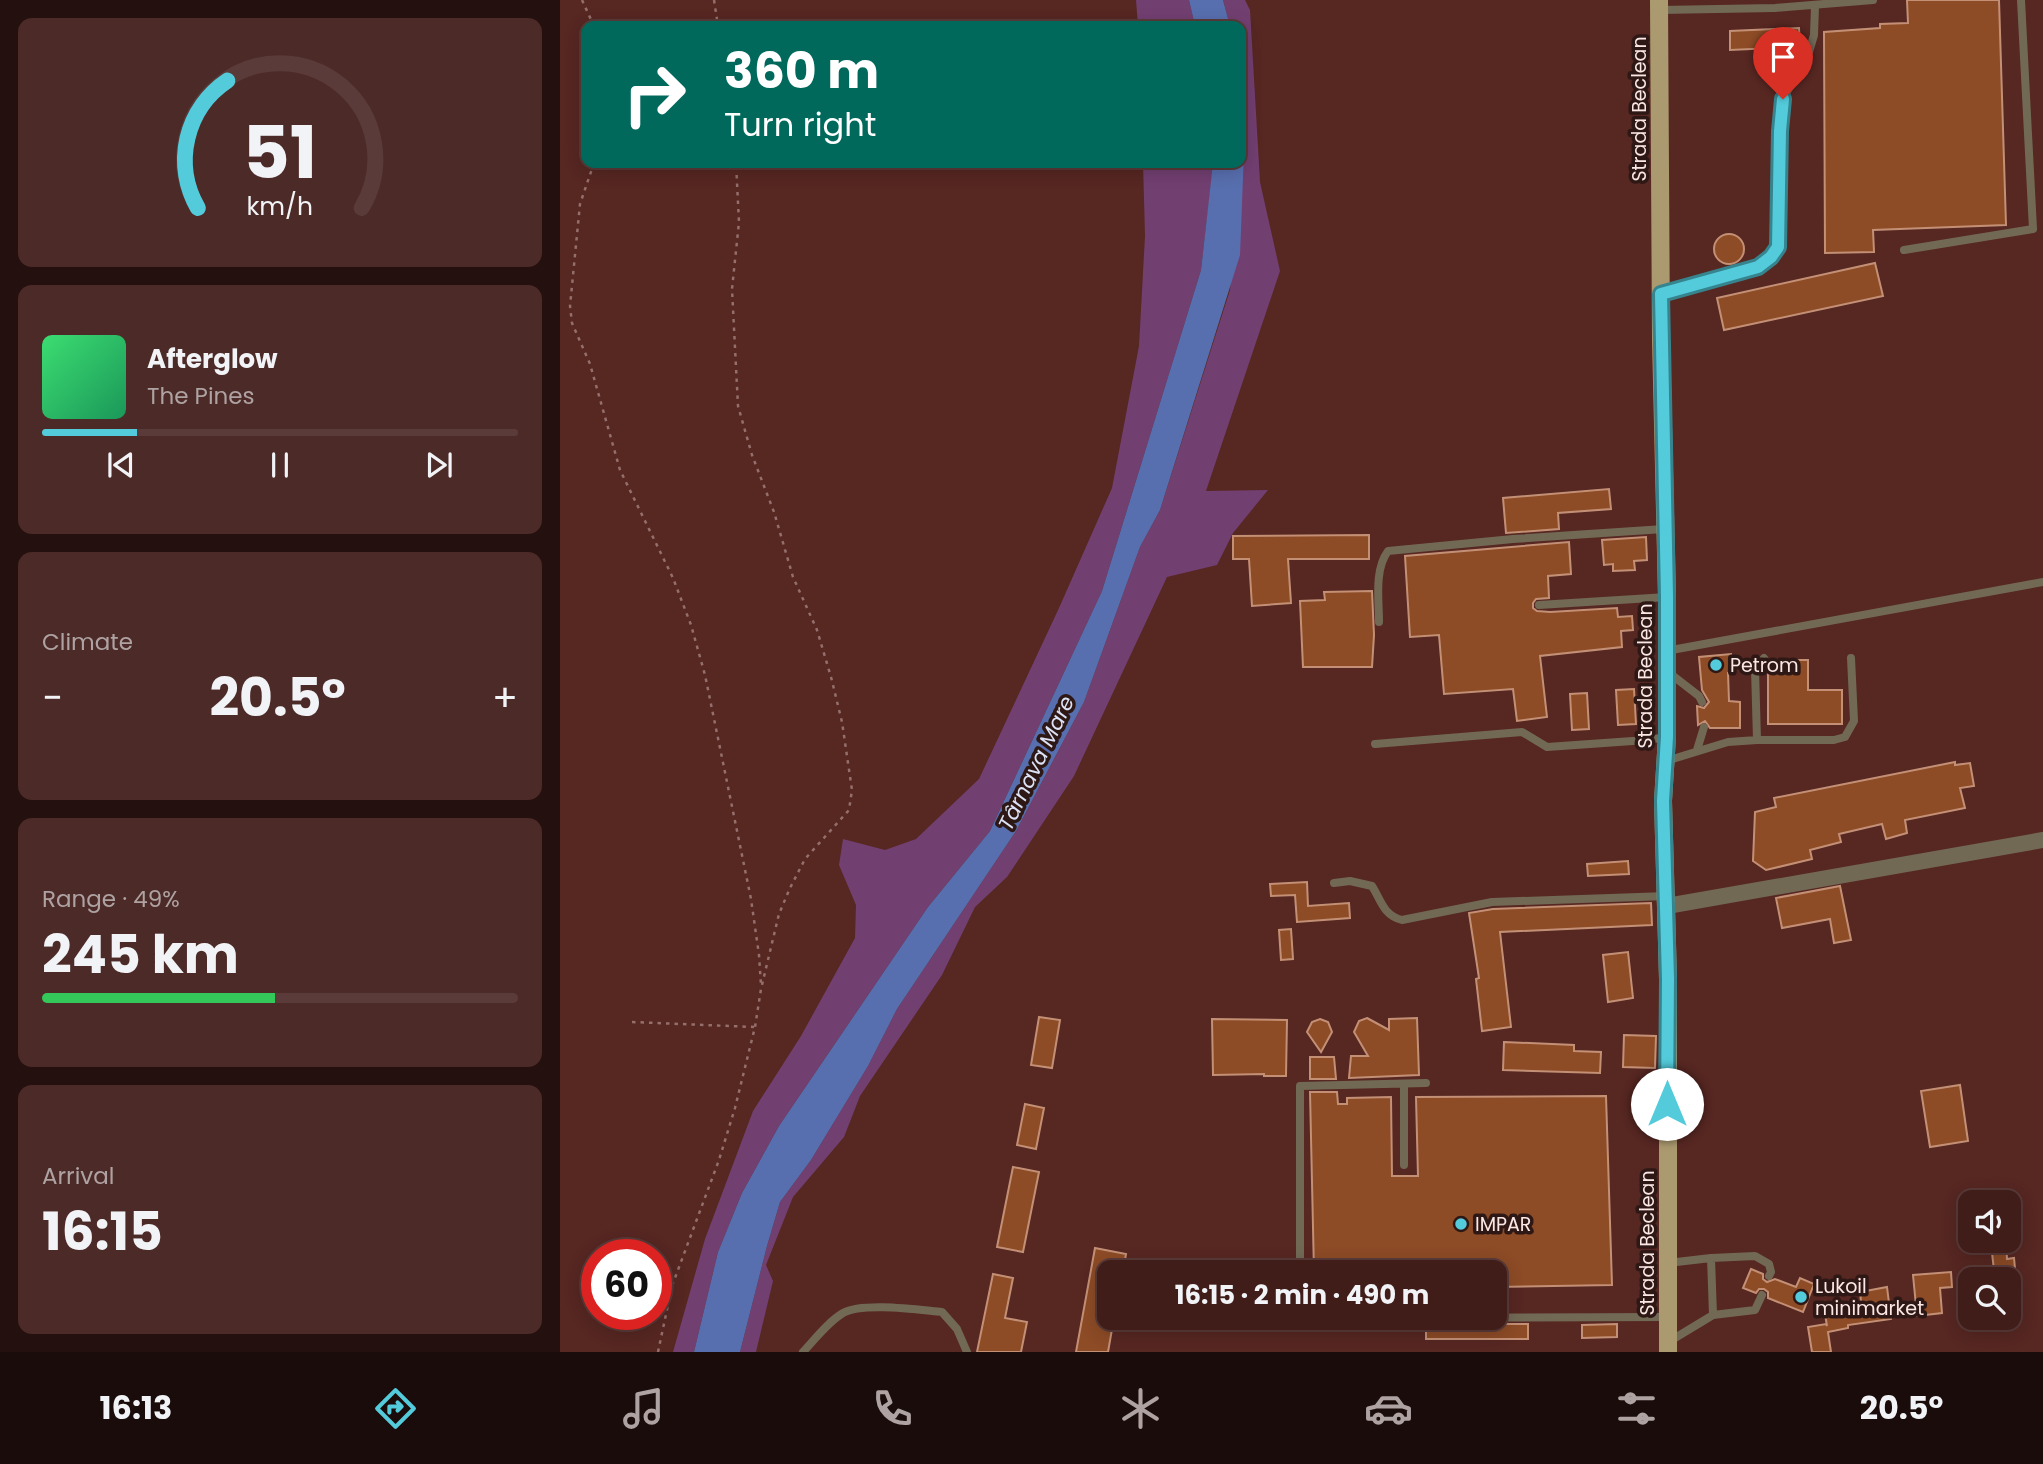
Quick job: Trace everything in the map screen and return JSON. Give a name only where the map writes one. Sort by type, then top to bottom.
[{"type":"main road","name":"Strada Beclean","points":[[1659,5],[1667,597],[1667,737],[1663,801],[1667,901],[1668,1348]]},
{"type":"street","points":[[1667,901],[2043,840]]},
{"type":"lane","points":[[1659,5],[1815,6],[1873,0]]},
{"type":"lane","points":[[1904,250],[2033,229],[2021,0]]},
{"type":"lane","points":[[1661,294],[1758,267],[1771,257],[1778,247],[1783,99],[1809,52],[1814,35],[1815,6]]},
{"type":"lane","points":[[1379,622],[1378,583],[1382,559],[1388,551],[1664,529]]},
{"type":"lane","points":[[1666,651],[2043,582]]},
{"type":"lane","points":[[1539,605],[1667,597]]},
{"type":"lane","points":[[1758,740],[1755,669],[1764,658]]},
{"type":"lane","points":[[1665,761],[1728,742],[1834,740],[1845,737],[1854,721],[1851,658]]},
{"type":"lane","points":[[1666,671],[1699,696],[1702,702]]},
{"type":"lane","points":[[1697,750],[1704,727]]},
{"type":"lane","points":[[1375,744],[1522,732],[1547,747],[1667,737]]},
{"type":"lane","points":[[1334,883],[1350,881],[1372,886],[1387,912],[1402,920],[1492,902],[1667,901]]},
{"type":"lane","points":[[1300,1260],[1300,1086],[1426,1083]]},
{"type":"lane","points":[[1404,1084],[1404,1165]]},
{"type":"lane","points":[[1668,1263],[1755,1256],[1769,1264],[1769,1276]]},
{"type":"lane","points":[[1711,1258],[1713,1315]]},
{"type":"lane","points":[[1668,1348],[1713,1315],[1755,1310],[1762,1295]]},
{"type":"lane","points":[[803,1352],[844,1312],[882,1307],[942,1312],[957,1329],[967,1352]]},
{"type":"lane","points":[[1507,1317],[1668,1317]]},
{"type":"path","points":[[582,0],[592,21]]},
{"type":"path","points":[[714,0],[717,21]]},
{"type":"path","points":[[592,168],[579,204],[570,306],[572,323],[590,364],[620,470],[673,578],[691,625],[705,675],[751,900],[761,989]]},
{"type":"path","points":[[658,1352],[672,1286],[719,1160],[755,1027],[779,914],[805,859],[845,817],[849,810],[852,790],[842,722],[824,653],[817,630],[793,577],[738,406],[732,289],[739,222],[736,168]]},
{"type":"path","points":[[632,1022],[755,1027]]},
{"type":"shaded area","points":[[1136,0],[1189,0],[1194,21],[1138,21]]},
{"type":"shaded area","points":[[1223,0],[1245,0],[1250,10],[1260,182],[1280,271],[1206,491],[1268,490],[1233,533],[1217,565],[1167,577],[1074,776],[1007,877],[975,907],[942,975],[860,1096],[844,1137],[793,1197],[766,1265],[773,1281],[756,1352],[740,1352],[780,1202],[811,1160],[868,1066],[897,1009],[1016,831],[1084,702],[1140,547],[1160,510],[1230,290],[1241,168],[1246,168],[1246,21],[1229,21]]},
{"type":"shaded area","points":[[1143,168],[1213,168],[1201,270],[1102,591],[990,831],[928,907],[779,1126],[742,1193],[718,1252],[694,1352],[673,1352],[705,1239],[753,1111],[801,1036],[855,938],[856,905],[839,865],[843,839],[885,850],[916,839],[979,779],[1112,488],[1139,346],[1145,236]]},
{"type":"water","points":[[1189,0],[1223,0],[1229,21],[1194,21]]},
{"type":"water","name":"Târnava Mare","points":[[1212,168],[1243,168],[1240,255],[1160,510],[1140,547],[1084,702],[1016,831],[897,1009],[868,1066],[811,1160],[780,1202],[740,1352],[694,1352],[718,1252],[742,1193],[779,1126],[928,907],[990,831],[1102,591],[1201,270]]},
{"type":"building","points":[[1907,0],[1999,0],[2006,225],[1873,230],[1874,252],[1825,253],[1824,32],[1908,23]]},
{"type":"building","points":[[1799,28],[1800,47],[1730,50],[1730,31]]},
{"type":"building","points":[[1729,234],[1740,238],[1744,249],[1740,260],[1729,264],[1718,260],[1714,249],[1718,238]]},
{"type":"building","points":[[1875,263],[1883,296],[1724,330],[1717,298]]},
{"type":"building","points":[[1609,489],[1611,509],[1558,513],[1559,529],[1506,533],[1503,498]]},
{"type":"building","points":[[1369,535],[1369,559],[1288,559],[1291,603],[1252,606],[1249,559],[1233,559],[1233,536]]},
{"type":"building","points":[[1646,537],[1647,560],[1634,561],[1635,570],[1613,571],[1613,564],[1604,565],[1602,540]]},
{"type":"building","points":[[1569,542],[1571,574],[1548,576],[1549,598],[1536,599],[1533,608],[1550,612],[1617,608],[1618,617],[1632,616],[1633,630],[1621,631],[1622,647],[1540,656],[1547,717],[1517,721],[1513,689],[1444,694],[1439,635],[1410,637],[1405,556]]},
{"type":"building","points":[[1372,591],[1372,667],[1303,667],[1300,601],[1325,600],[1324,592]]},
{"type":"building","points":[[1731,654],[1732,673],[1728,673],[1729,701],[1740,702],[1740,728],[1710,728],[1705,721],[1698,725],[1697,706],[1704,708],[1709,702],[1702,690],[1699,657]]},
{"type":"building","points":[[1770,660],[1808,660],[1808,690],[1842,690],[1842,724],[1768,724]]},
{"type":"building","points":[[1634,689],[1636,724],[1618,725],[1616,690]]},
{"type":"building","points":[[1587,693],[1589,729],[1572,730],[1570,694]]},
{"type":"building","points":[[1955,762],[1955,765],[1970,763],[1974,786],[1960,788],[1965,808],[1905,820],[1907,833],[1886,839],[1882,824],[1839,834],[1841,842],[1810,850],[1812,859],[1766,870],[1753,861],[1755,812],[1776,807],[1774,798]]},
{"type":"building","points":[[1628,861],[1629,874],[1588,876],[1587,864]]},
{"type":"building","points":[[1307,882],[1308,906],[1349,903],[1350,918],[1297,922],[1295,895],[1271,896],[1270,884]]},
{"type":"building","points":[[1840,886],[1851,940],[1834,943],[1830,919],[1782,928],[1776,898]]},
{"type":"building","points":[[1651,903],[1652,925],[1500,932],[1511,1027],[1482,1031],[1476,979],[1479,978],[1469,913],[1493,909]]},
{"type":"building","points":[[1291,929],[1293,959],[1281,960],[1279,930]]},
{"type":"building","points":[[1628,952],[1633,998],[1608,1002],[1603,955]]},
{"type":"building","points":[[1039,1017],[1060,1020],[1052,1068],[1031,1065]]},
{"type":"building","points":[[1367,1018],[1389,1030],[1389,1019],[1417,1018],[1419,1075],[1349,1078],[1351,1056],[1368,1056],[1354,1032],[1359,1021]]},
{"type":"building","points":[[1212,1019],[1287,1020],[1286,1076],[1213,1075]]},
{"type":"building","points":[[1320,1019],[1328,1022],[1332,1032],[1321,1052],[1307,1032],[1312,1022]]},
{"type":"building","points":[[1624,1035],[1656,1036],[1655,1068],[1623,1067]]},
{"type":"building","points":[[1504,1042],[1574,1045],[1574,1051],[1601,1052],[1600,1073],[1503,1070]]},
{"type":"building","points":[[1310,1057],[1334,1057],[1336,1079],[1310,1079]]},
{"type":"building","points":[[1960,1085],[1968,1141],[1930,1147],[1921,1091]]},
{"type":"building","name":"IMPAR","points":[[1310,1092],[1337,1092],[1338,1104],[1347,1104],[1347,1098],[1391,1097],[1392,1176],[1418,1176],[1416,1097],[1606,1096],[1612,1285],[1507,1287],[1507,1260],[1314,1260]]},
{"type":"building","points":[[1025,1104],[1044,1108],[1036,1149],[1017,1145]]},
{"type":"building","points":[[1013,1167],[1039,1172],[1023,1252],[997,1247]]},
{"type":"building","points":[[1095,1248],[1126,1254],[1125,1260],[1097,1260],[1097,1330],[1112,1330],[1108,1352],[1076,1352]]},
{"type":"building","points":[[1992,1253],[2007,1253],[2007,1259],[2014,1258],[2015,1267],[1994,1267]]},
{"type":"building","points":[[1751,1269],[1763,1274],[1763,1279],[1767,1282],[1775,1279],[1796,1287],[1800,1278],[1814,1284],[1803,1312],[1768,1298],[1768,1292],[1764,1289],[1759,1289],[1756,1293],[1743,1288]]},
{"type":"building","points":[[1951,1272],[1952,1287],[1940,1288],[1942,1313],[1917,1316],[1913,1275]]},
{"type":"building","points":[[993,1274],[1013,1278],[1005,1318],[1027,1322],[1021,1352],[977,1352]]},
{"type":"building","points":[[1887,1287],[1891,1319],[1848,1325],[1848,1328],[1828,1332],[1831,1352],[1812,1352],[1808,1327],[1827,1326],[1824,1308],[1861,1302],[1860,1292]]},
{"type":"building","points":[[1507,1324],[1528,1324],[1528,1339],[1426,1339],[1426,1330],[1507,1330]]},
{"type":"building","points":[[1617,1324],[1617,1337],[1582,1338],[1582,1325]]},
{"type":"place","name":"Petrom","points":[[1716,665]]},
{"type":"place","name":"IMPAR","points":[[1461,1224]]},
{"type":"place","name":"Lukoil minimarket","points":[[1801,1297]]},
{"type":"route","points":[[1667,1104],[1667,896],[1663,801],[1667,737],[1667,597],[1661,294],[1758,267],[1771,257],[1778,247],[1783,99]]}]
